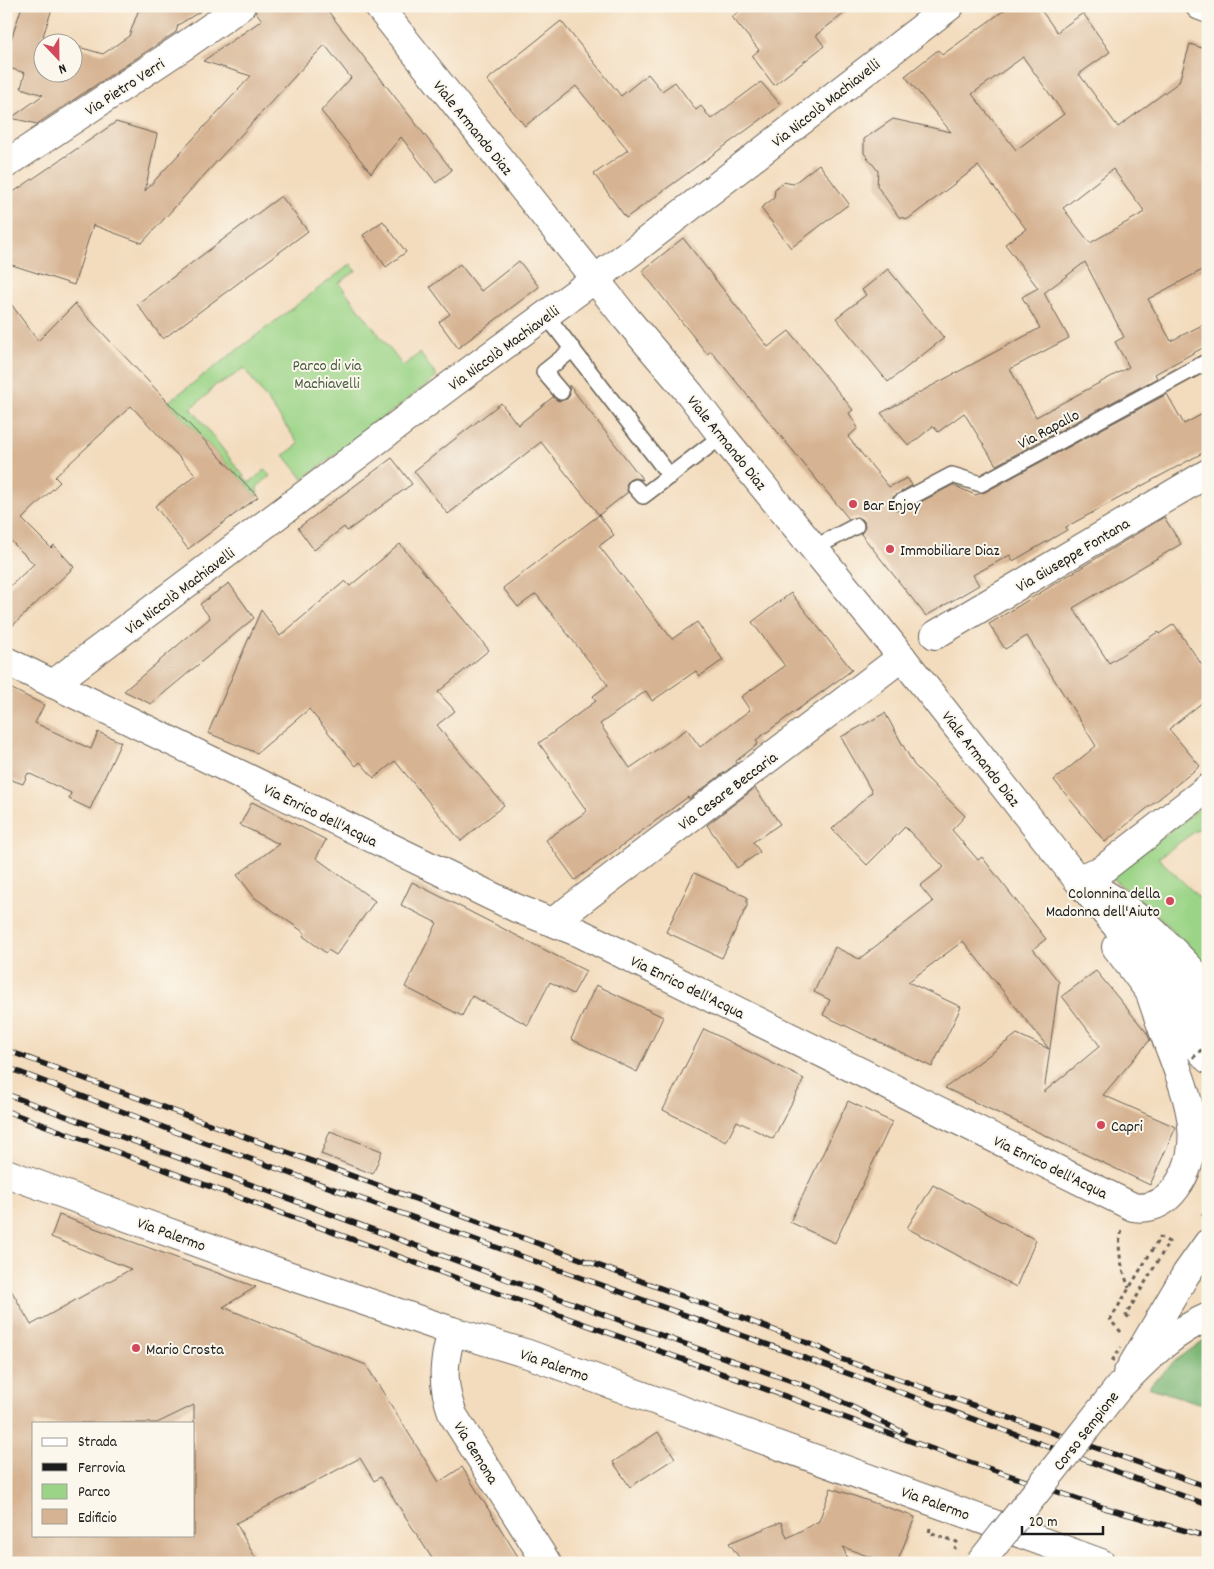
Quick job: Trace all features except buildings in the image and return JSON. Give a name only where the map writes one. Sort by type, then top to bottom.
[{"type":"street","name":"Via Pietro Verri","points":[[6,164],[241,6]]},
{"type":"street","name":"Viale Armando Diaz","points":[[378,6],[595,279],[902,657],[1077,878],[1130,942],[1208,1022]]},
{"type":"street","name":"Via Niccolò Machiavelli","points":[[53,684],[595,279],[950,6]]},
{"type":"street","points":[[1200,6],[1208,9]]},
{"type":"street","name":"Via Giuseppe Fontana","points":[[935,635],[1208,472]]},
{"type":"street","name":"Via Cesare Beccaria","points":[[553,922],[902,657]]},
{"type":"street","name":"Via Enrico dell'Acqua","points":[[6,661],[516,908],[588,937],[1133,1207],[1143,1209],[1157,1205],[1166,1199],[1178,1185],[1189,1160],[1193,1128],[1186,1091],[1149,991]]},
{"type":"street","points":[[1077,878],[1102,870],[1208,788]]},
{"type":"street","points":[[1077,878],[1118,901],[1173,950],[1208,987]]},
{"type":"street","points":[[1077,878],[1086,902],[1097,919],[1200,1058]]},
{"type":"street","points":[[1173,950],[1208,996]]},
{"type":"street","name":"Via Palermo","points":[[6,1173],[258,1265],[452,1331],[528,1354],[1101,1563]]},
{"type":"street","points":[[1119,1386],[1186,1274],[1208,1243]]},
{"type":"street","points":[[1186,1274],[1208,1253]]},
{"type":"street","name":"Corso Sempione","points":[[980,1563],[1119,1386],[1165,1342],[1208,1317]]},
{"type":"street","name":"Via Gemona","points":[[452,1331],[444,1362],[444,1374],[448,1402],[453,1415],[547,1563]]},
{"type":"lane","points":[[546,315],[670,476]]},
{"type":"lane","points":[[560,392],[544,372],[573,349]]},
{"type":"lane","name":"Via Rapallo","points":[[902,502],[952,476],[981,484],[1208,361]]},
{"type":"lane","points":[[635,487],[643,496],[722,436]]},
{"type":"lane","points":[[814,548],[856,526]]},
{"type":"path","points":[[1200,1058],[1208,1043]]},
{"type":"path","points":[[1126,1316],[1170,1242],[1160,1237],[1110,1320],[1126,1337]]},
{"type":"path","points":[[1119,1238],[1121,1262],[1129,1288]]},
{"type":"path","points":[[1121,1347],[1123,1342]]},
{"type":"green space","name":"Parco di via Machiavelli","points":[[351,264],[356,271],[339,283],[403,366],[420,353],[437,377],[303,479],[284,455],[299,444],[244,368],[226,381],[215,385],[208,394],[191,408],[249,483],[265,470],[270,476],[257,487],[258,497],[168,402]]},
{"type":"green space","points":[[1208,802],[1208,822],[1158,858],[1206,904],[1208,903],[1208,969],[1152,909],[1110,877]]},
{"type":"green space","points":[[1208,1337],[1208,1406],[1148,1387],[1175,1361]]},
{"type":"railway","points":[[6,1050],[740,1317],[818,1347],[841,1359],[1208,1487]]},
{"type":"railway","points":[[6,1067],[189,1137],[1208,1505]]},
{"type":"railway","points":[[6,1094],[506,1279],[818,1390],[904,1433]]},
{"type":"railway","points":[[6,1111],[478,1286],[952,1456],[1105,1508],[1208,1537]]},
{"type":"place","name":"Bar Enjoy","points":[[853,504]]},
{"type":"place","name":"Immobiliare Diaz","points":[[890,549]]},
{"type":"place","name":"Colonnina della Madonna dell'Aiuto","points":[[1170,901]]},
{"type":"place","name":"Capri","points":[[1101,1125]]},
{"type":"place","name":"Mario Crosta","points":[[136,1348]]}]
